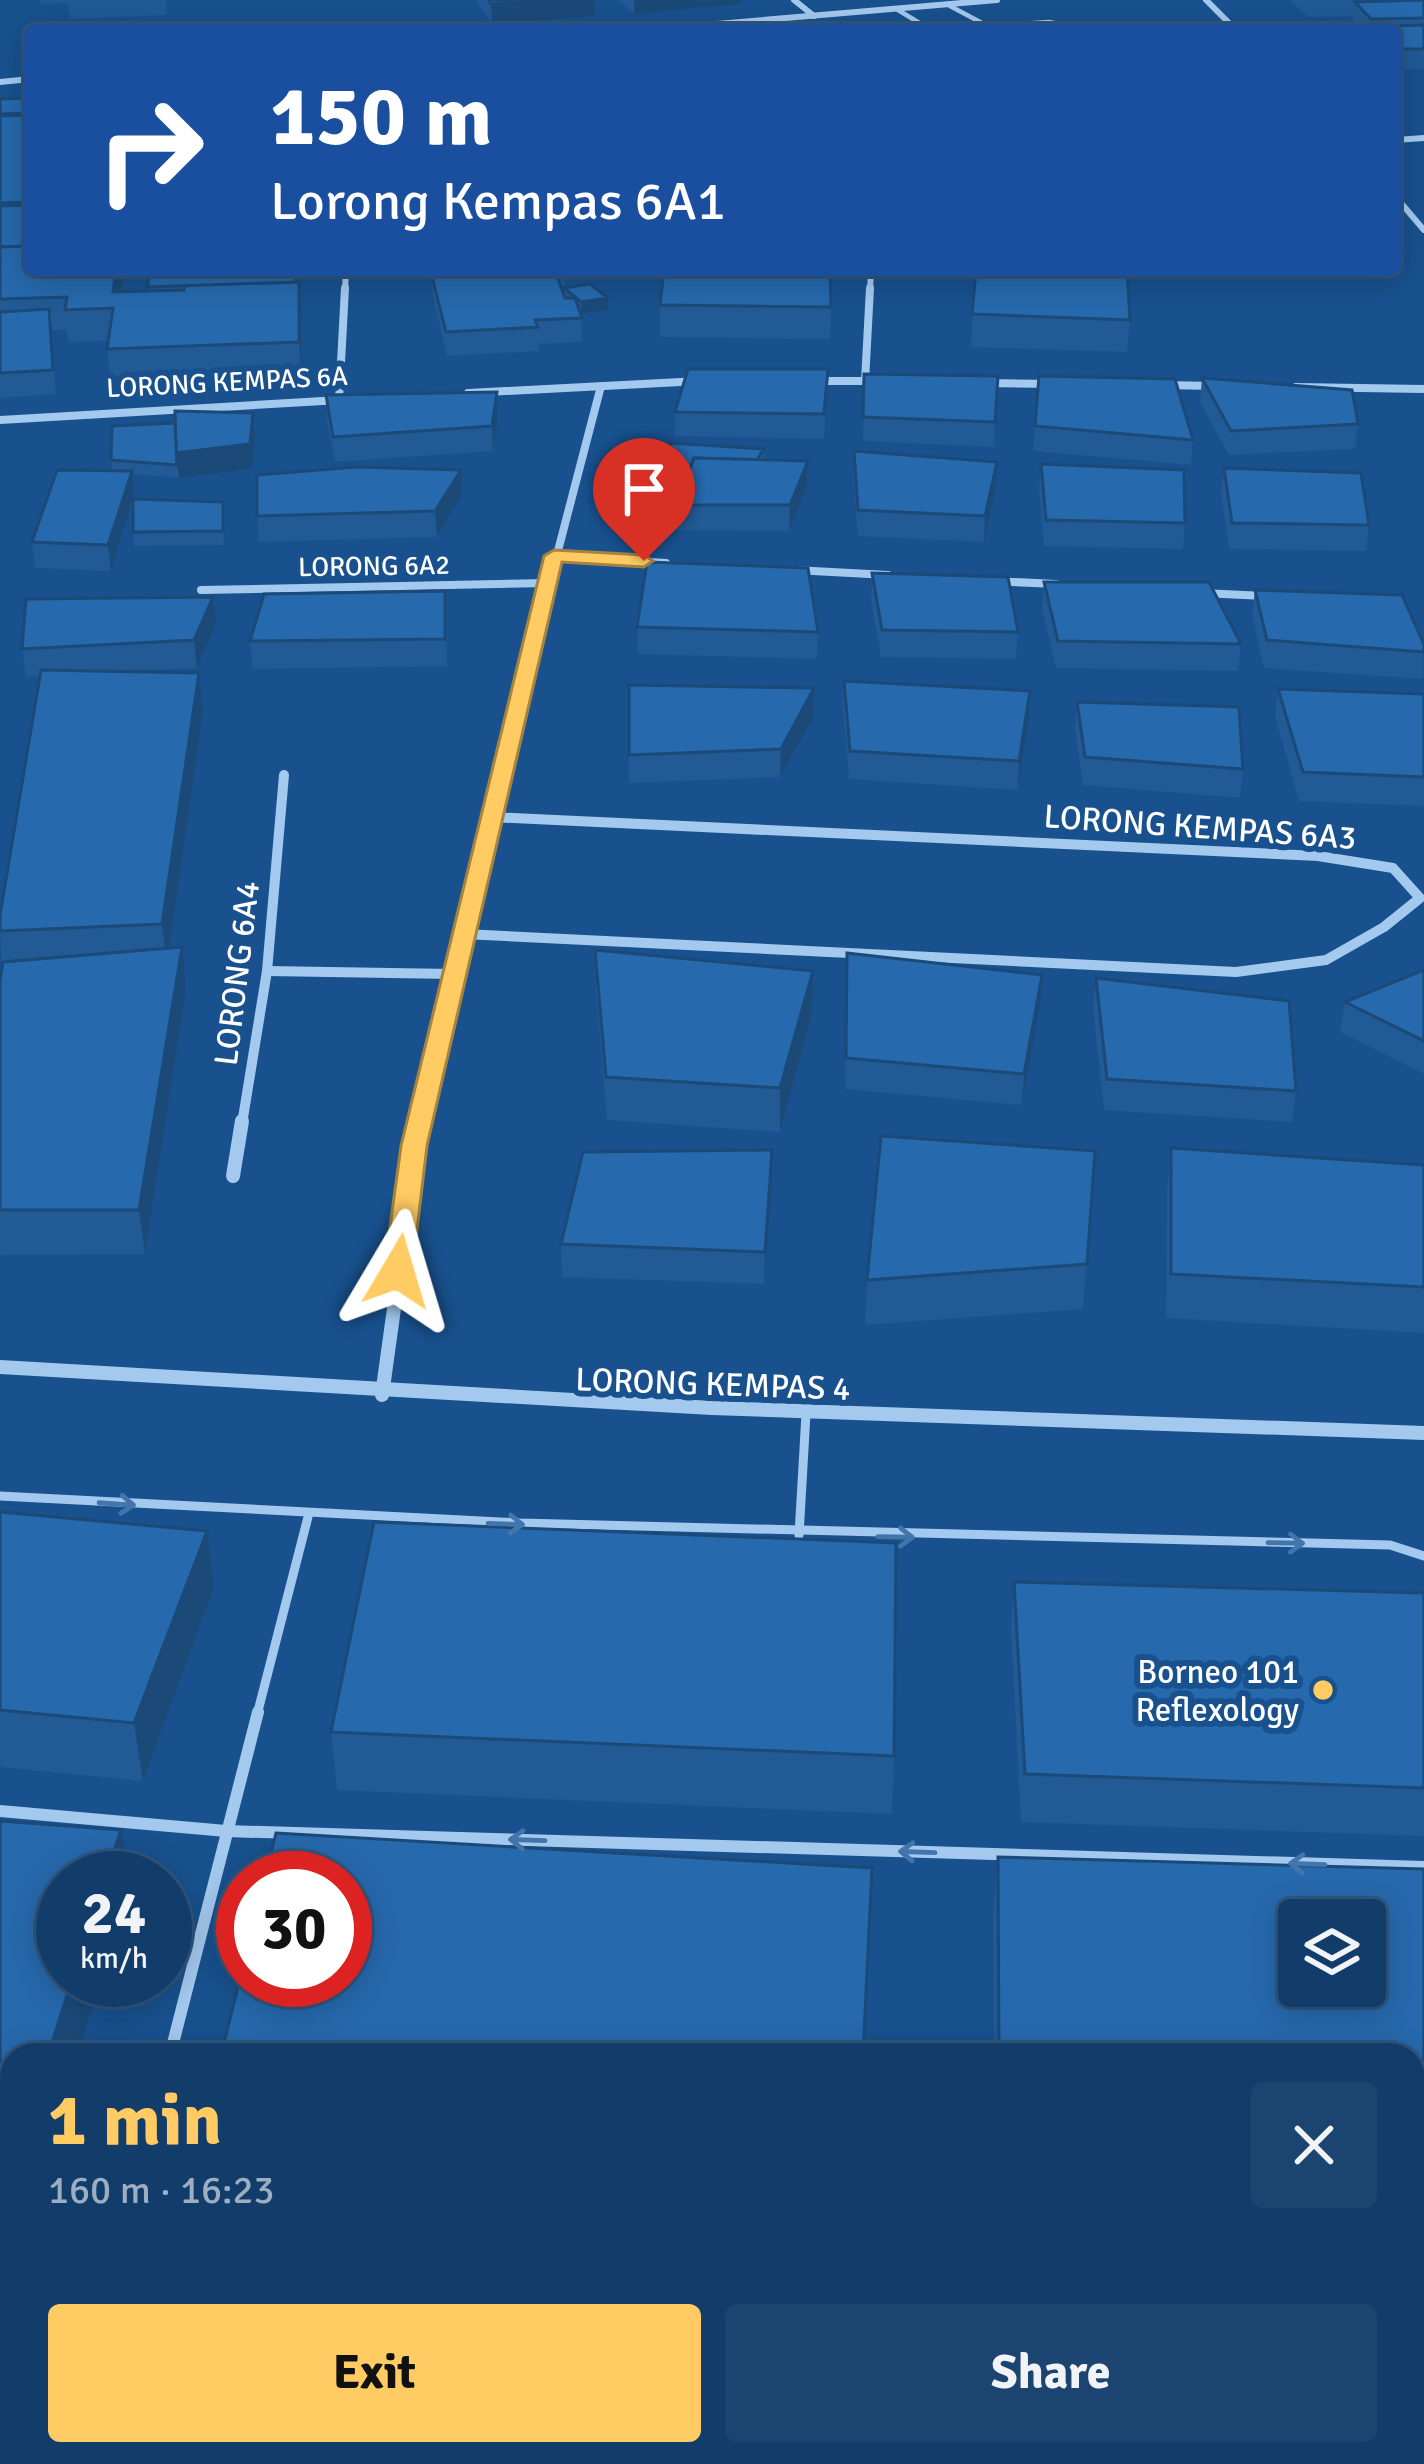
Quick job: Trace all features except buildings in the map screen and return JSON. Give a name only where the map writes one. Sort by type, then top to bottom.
[{"type":"street","points":[[794,0],[815,16]]},
{"type":"street","points":[[718,24],[997,0]]},
{"type":"street","points":[[1206,0],[1231,24]]},
{"type":"street","points":[[1401,203],[1424,230]]},
{"type":"street","points":[[339,400],[346,276]]},
{"type":"street","points":[[865,381],[872,276]]},
{"type":"street","points":[[801,381],[888,381]]},
{"type":"street","points":[[458,394],[717,382]]},
{"type":"street","points":[[981,382],[1075,384]]},
{"type":"street","points":[[1144,385],[1238,386]]},
{"type":"street","points":[[382,1395],[414,1146],[554,556],[601,386]]},
{"type":"street","points":[[1284,387],[1424,388]]},
{"type":"street","name":"LORONG KEMPAS 6A","points":[[0,420],[362,399]]},
{"type":"street","points":[[554,556],[670,563]]},
{"type":"street","points":[[787,569],[903,576]]},
{"type":"street","points":[[974,580],[1067,585]]},
{"type":"street","name":"LORONG 6A2","points":[[200,590],[548,583]]},
{"type":"street","points":[[1183,592],[1276,597]]},
{"type":"street","name":"LORONG 6A4","points":[[232,1176],[267,971],[284,775]]},
{"type":"street","name":"LORONG KEMPAS 6A3","points":[[464,934],[1236,972],[1326,960],[1384,927],[1420,898],[1393,868],[1318,856],[490,817]]},
{"type":"street","points":[[267,971],[453,974]]},
{"type":"street","name":"LORONG KEMPAS 4","points":[[0,1367],[382,1395],[806,1414],[1424,1432]]},
{"type":"lane","points":[[950,6],[984,24],[1059,24]]},
{"type":"lane","points":[[898,10],[924,24]]},
{"type":"lane","points":[[799,1535],[806,1414]]},
{"type":"lane","points":[[0,1496],[308,1517],[799,1535],[1390,1545],[1424,1556]]},
{"type":"lane","points":[[173,2043],[308,1517]]},
{"type":"lane","points":[[0,1811],[226,1831],[1424,1867]]},
{"type":"place","name":"Borneo 101 Reflexology","points":[[1323,1690]]},
{"type":"route","points":[[398,1271],[414,1146],[554,556],[644,561]]}]
